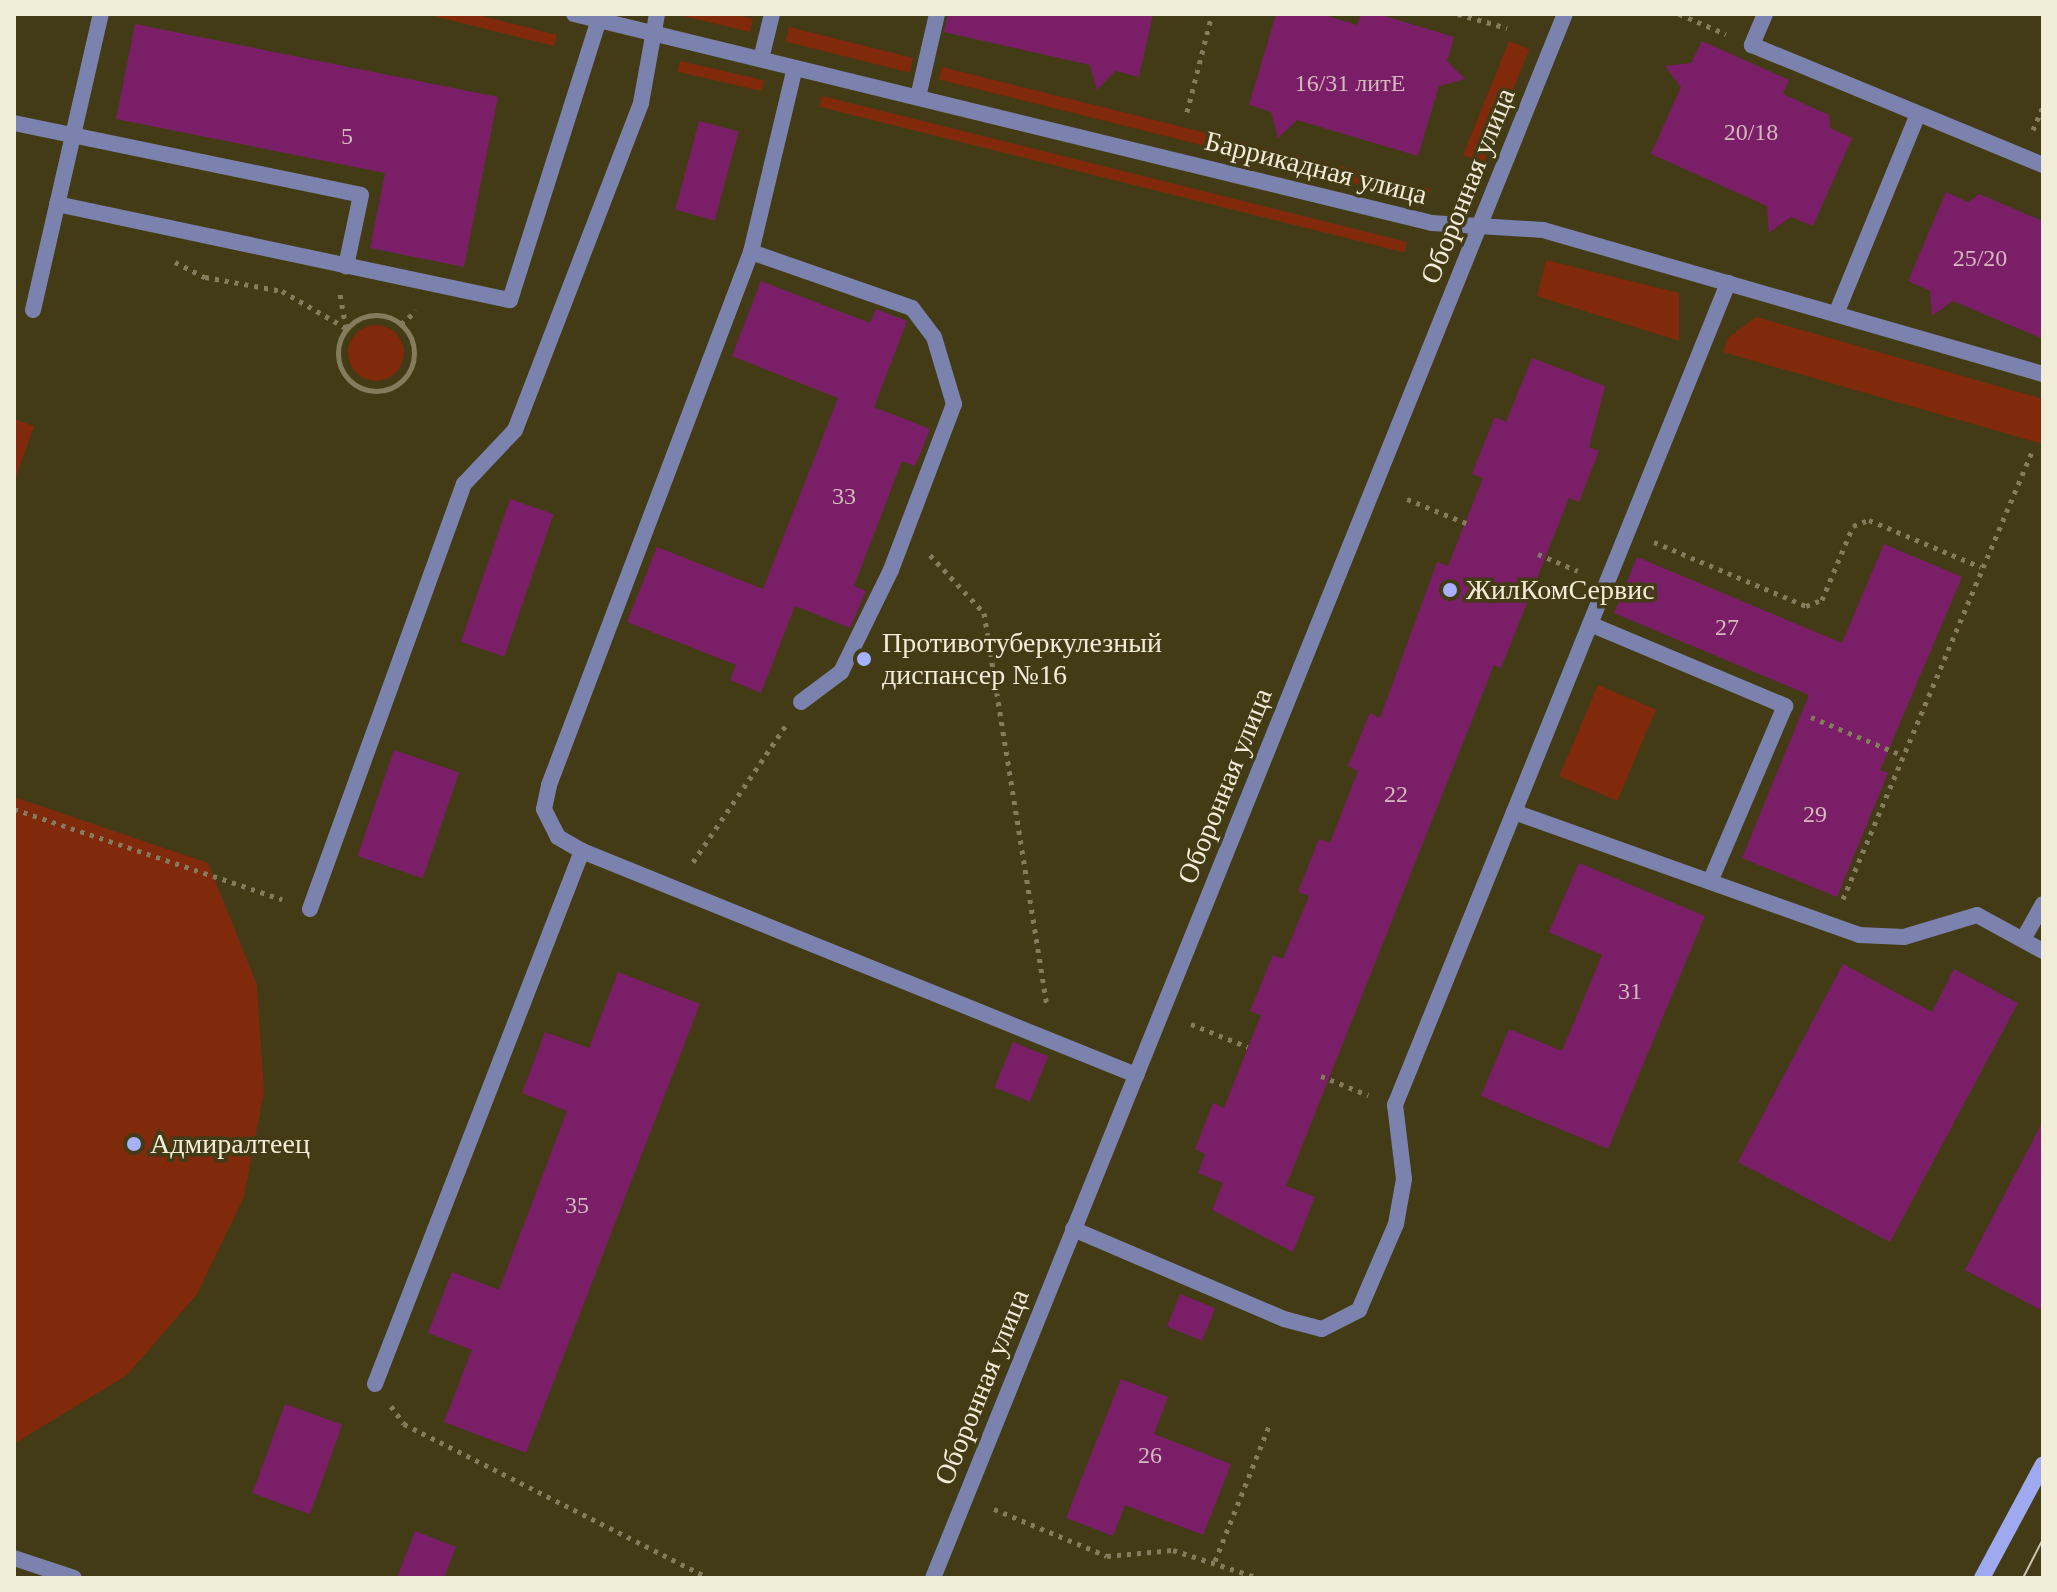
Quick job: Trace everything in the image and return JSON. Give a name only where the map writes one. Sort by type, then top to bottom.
[{"type":"street","points":[[33,310],[101,14]]},
{"type":"street","name":"Баррикадная улица","points":[[574,14],[1432,223],[1543,230],[2043,374]]},
{"type":"street","points":[[310,909],[464,484],[521,415],[641,103],[657,14]]},
{"type":"street","points":[[761,59],[772,14]]},
{"type":"street","points":[[918,97],[937,14]]},
{"type":"street","name":"Оборонная улица","points":[[933,1578],[1565,14]]},
{"type":"street","points":[[1765,14],[1752,45],[2043,165]]},
{"type":"street","points":[[57,204],[510,300],[599,20]]},
{"type":"street","points":[[795,68],[751,252],[549,785],[544,809],[558,837],[582,851],[676,886],[1136,1075]]},
{"type":"street","points":[[1836,314],[1918,114]]},
{"type":"street","points":[[14,123],[361,195],[346,266]]},
{"type":"street","points":[[751,252],[912,308],[934,337],[954,404],[904,537],[841,672],[801,702]]},
{"type":"street","points":[[1073,1229],[1322,1329],[1359,1310],[1396,1224],[1404,1179],[1395,1105],[1728,283]]},
{"type":"street","points":[[1590,624],[1785,706],[1710,882]]},
{"type":"street","points":[[1514,812],[1881,940],[1977,915],[2043,951]]},
{"type":"street","points":[[375,1384],[582,851]]},
{"type":"street","points":[[2024,938],[2043,904]]},
{"type":"street","points":[[1982,1578],[2043,1464]]},
{"type":"street","points":[[14,1558],[74,1578]]},
{"type":"path","points":[[1187,112],[1212,14]]},
{"type":"path","points":[[1458,14],[1507,28]]},
{"type":"path","points":[[1679,14],[1752,45]]},
{"type":"path","points":[[152,224],[161,251],[182,268],[282,291],[346,328],[383,315],[401,324],[413,340],[406,379],[369,392],[351,383],[337,347],[346,328],[339,296],[346,266]]},
{"type":"path","points":[[1832,925],[2032,452]]},
{"type":"path","points":[[1407,499],[1466,523]]},
{"type":"path","points":[[1628,531],[1806,606],[1822,600],[1853,526],[1869,520],[1981,567]]},
{"type":"path","points":[[904,537],[984,613],[1052,1039]]},
{"type":"path","points":[[1538,554],[1607,583]]},
{"type":"path","points":[[676,886],[801,702]]},
{"type":"path","points":[[1785,706],[1902,755]]},
{"type":"path","points":[[14,809],[310,909]]},
{"type":"path","points":[[1191,1024],[1248,1047]]},
{"type":"path","points":[[1321,1076],[1395,1105]]},
{"type":"path","points":[[375,1384],[404,1424],[709,1578]]},
{"type":"path","points":[[1215,1561],[1269,1426]]},
{"type":"path","points":[[994,1509],[1107,1556],[1173,1550],[1215,1561],[1259,1578]]},
{"type":"shaded area","points":[[425,14],[474,14],[557,35],[554,46]]},
{"type":"shaded area","points":[[675,14],[732,14],[753,19],[750,32]]},
{"type":"shaded area","points":[[789,27],[913,58],[910,73],[785,42]]},
{"type":"shaded area","points":[[1509,41],[1529,49],[1483,163],[1463,155]]},
{"type":"shaded area","points":[[680,61],[764,80],[761,91],[678,72]]},
{"type":"shaded area","points":[[942,67],[1430,189],[1427,201],[939,80]]},
{"type":"shaded area","points":[[822,96],[1407,242],[1404,253],[819,107]]},
{"type":"shaded area","points":[[1546,260],[1679,293],[1679,341],[1537,296]]},
{"type":"shaded area","points":[[1756,317],[2043,399],[2043,444],[1723,352],[1729,337]]},
{"type":"shaded area","points":[[376,325],[396,333],[404,353],[396,373],[376,381],[356,373],[348,353],[356,333]]},
{"type":"shaded area","points":[[14,419],[34,426],[14,483]]},
{"type":"shaded area","points":[[1598,685],[1656,710],[1617,801],[1559,776]]},
{"type":"shaded area","name":"Адмиралтеец","points":[[14,797],[208,863],[257,985],[264,1092],[244,1197],[197,1294],[127,1375],[14,1444]]},
{"type":"building","points":[[948,14],[1153,14],[1139,77],[1115,71],[1097,90],[1090,65],[944,32]]},
{"type":"building","points":[[1276,14],[1321,14],[1357,25],[1361,14],[1378,14],[1454,37],[1447,61],[1465,79],[1439,86],[1418,156],[1297,120],[1278,138],[1271,112],[1249,105]]},
{"type":"building","points":[[135,24],[498,97],[464,267],[370,248],[385,173],[116,119]]},
{"type":"building","points":[[1702,41],[1789,80],[1783,94],[1829,115],[1830,128],[1852,138],[1813,226],[1791,217],[1769,233],[1767,206],[1651,154],[1681,87],[1665,66],[1691,63]]},
{"type":"building","points":[[699,121],[739,132],[715,220],[675,210]]},
{"type":"building","points":[[1946,192],[1968,202],[1979,194],[2043,221],[2043,339],[1953,301],[1932,316],[1930,291],[1908,281]]},
{"type":"building","points":[[761,281],[870,323],[876,309],[907,321],[874,407],[930,429],[915,466],[902,461],[854,586],[866,591],[850,628],[795,606],[761,693],[730,680],[736,665],[627,622],[657,547],[763,589],[838,398],[732,356]]},
{"type":"building","points":[[1532,358],[1605,386],[1589,447],[1599,451],[1579,502],[1569,498],[1501,668],[1494,665],[1286,1186],[1315,1197],[1293,1252],[1212,1210],[1223,1183],[1198,1173],[1205,1154],[1195,1149],[1213,1103],[1224,1108],[1261,1015],[1250,1011],[1273,955],[1283,959],[1309,896],[1298,892],[1319,839],[1330,843],[1358,771],[1348,766],[1370,713],[1380,718],[1437,562],[1448,566],[1483,478],[1472,474],[1495,417],[1506,422]]},
{"type":"building","points":[[510,499],[553,514],[504,657],[461,642]]},
{"type":"building","points":[[1884,544],[1962,577],[1880,770],[1888,773],[1837,897],[1742,858],[1809,695],[1614,613],[1637,557],[1842,643]]},
{"type":"building","points":[[394,750],[459,772],[423,878],[358,856]]},
{"type":"building","points":[[1579,863],[1705,916],[1608,1149],[1481,1096],[1509,1029],[1562,1051],[1602,955],[1549,932]]},
{"type":"building","points":[[1843,964],[1932,1012],[1954,969],[2018,1003],[1890,1242],[1738,1162]]},
{"type":"building","points":[[618,972],[700,1004],[526,1453],[444,1422],[472,1350],[428,1333],[452,1272],[499,1290],[567,1111],[522,1093],[545,1032],[589,1048]]},
{"type":"building","points":[[1013,1042],[1048,1056],[1030,1102],[995,1087]]},
{"type":"building","points":[[2043,1121],[2043,1311],[1965,1270]]},
{"type":"building","points":[[1180,1294],[1215,1308],[1202,1341],[1167,1326]]},
{"type":"building","points":[[1121,1379],[1168,1397],[1154,1434],[1231,1464],[1203,1535],[1125,1505],[1113,1536],[1066,1518]]},
{"type":"building","points":[[285,1404],[342,1425],[310,1514],[253,1493]]},
{"type":"building","points":[[415,1531],[456,1547],[444,1578],[397,1578]]},
{"type":"tram line","points":[[2023,1578],[2043,1539]]},
{"type":"tram line","points":[[1127,1578],[1199,1578]]},
{"type":"place","name":"ЖилКомСервис","points":[[1450,590]]},
{"type":"place","name":"Противотуберкулезный диспансер №16","points":[[864,659]]},
{"type":"place","name":"Адмиралтеец","points":[[134,1144]]}]
